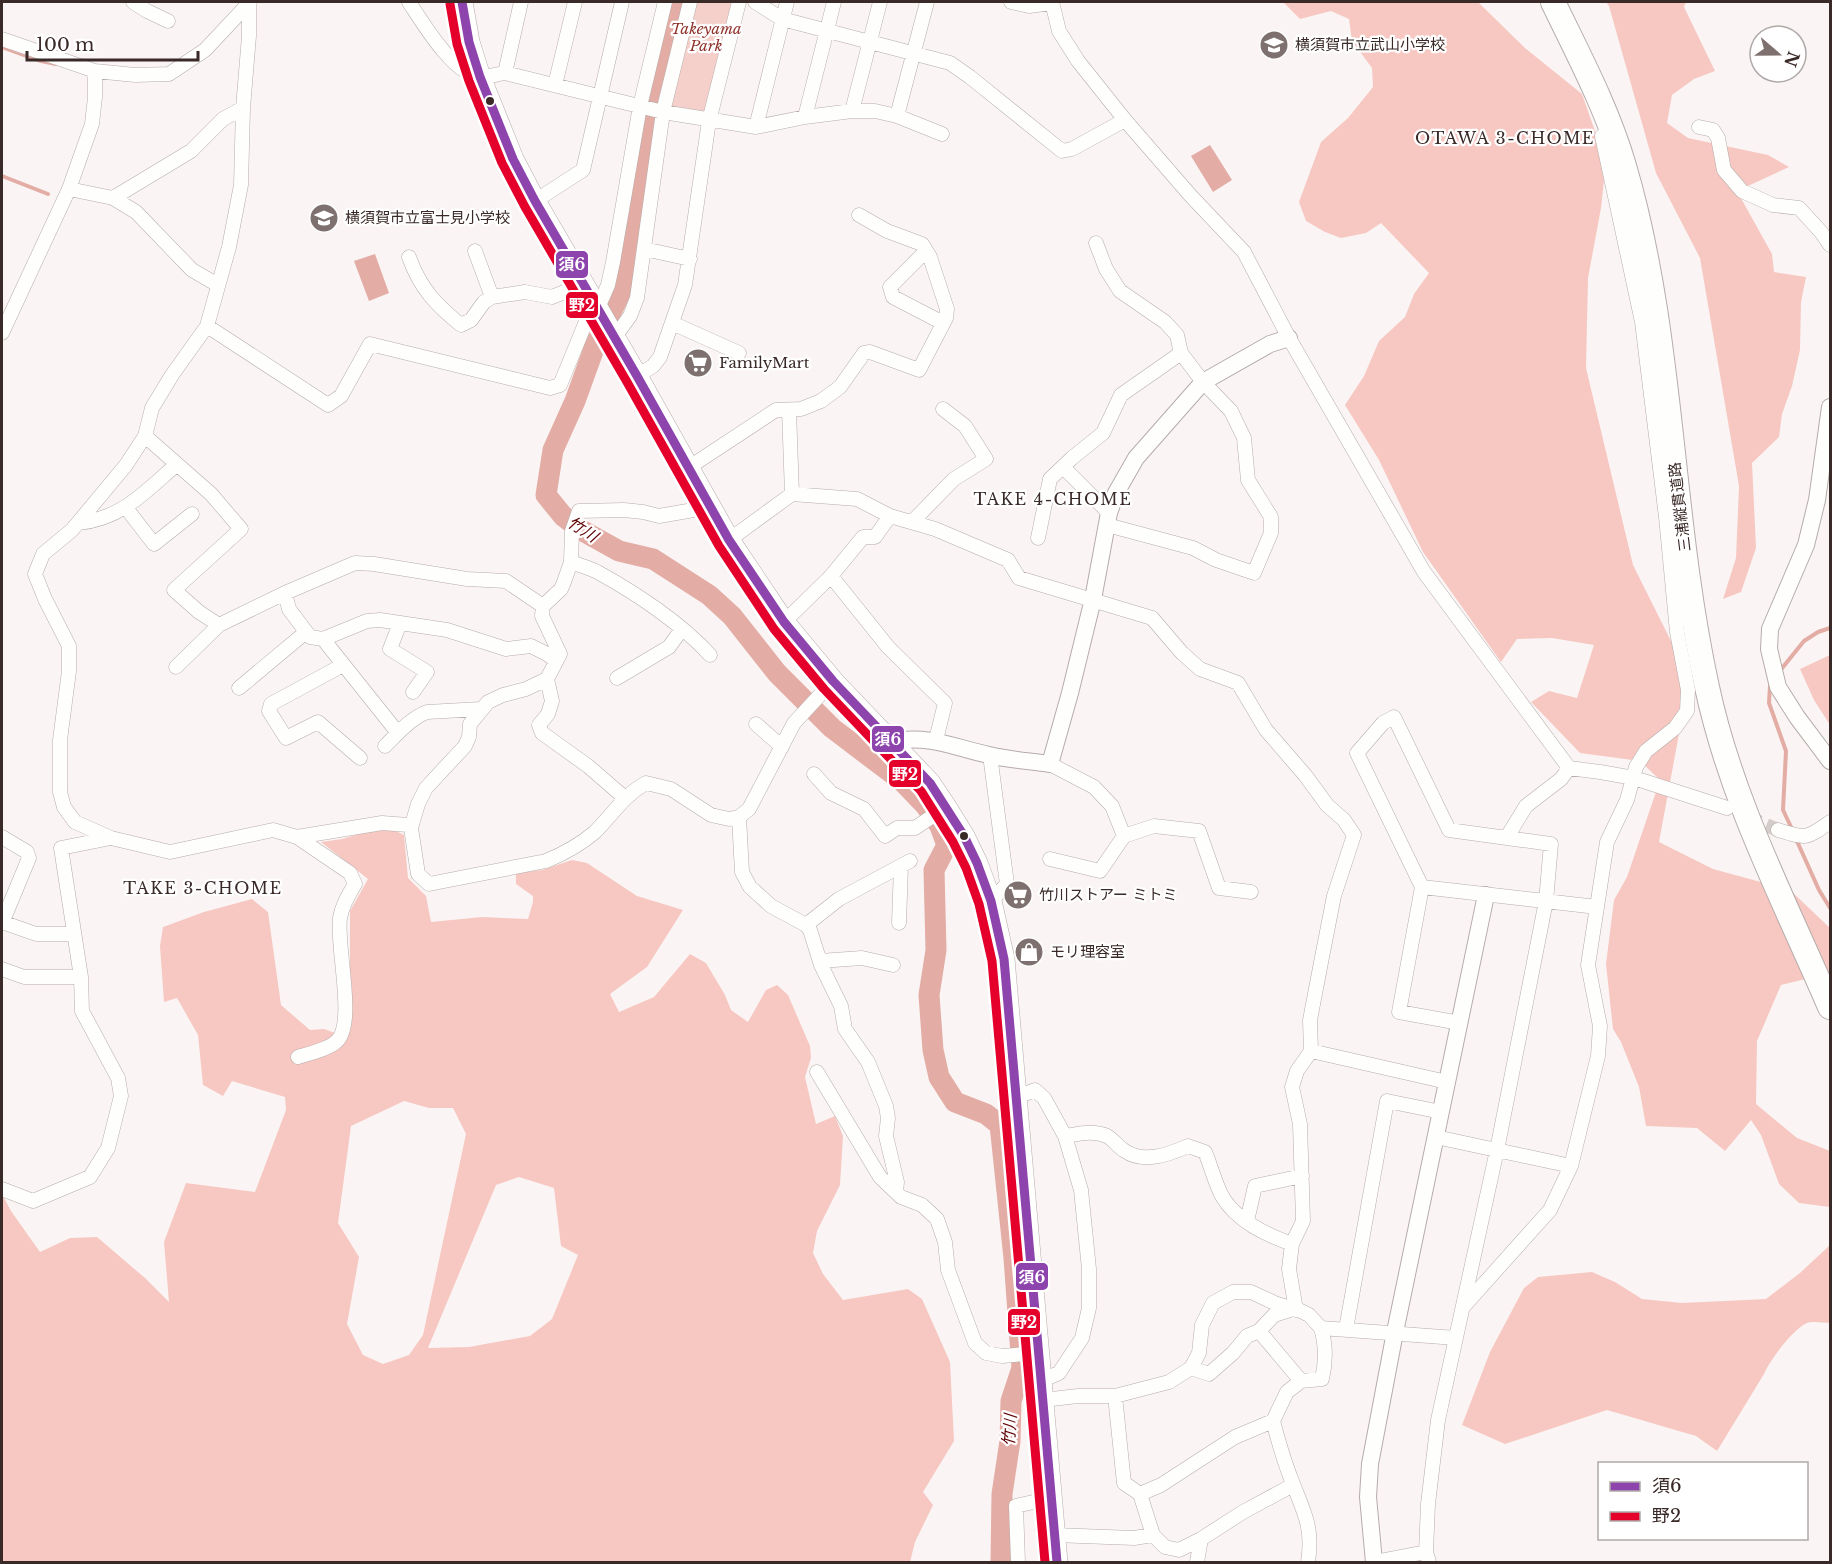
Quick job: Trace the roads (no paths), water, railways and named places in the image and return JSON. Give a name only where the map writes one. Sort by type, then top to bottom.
[{"type":"highway","name":"三浦縦貫道路","points":[[1553,2],[1613,129],[1638,216],[1655,307],[1697,638],[1713,716],[1750,824],[1830,1007]]},
{"type":"highway","name":"三浦縦貫道路","points":[[1570,2],[1607,83],[1647,226],[1663,316],[1700,614],[1717,705],[1735,767],[1752,811],[1830,991]]},
{"type":"main road","points":[[462,2],[469,42],[480,77],[513,159],[729,540],[784,622],[833,681],[930,783],[964,836],[977,863],[991,901],[1004,959],[1057,1563]]},
{"type":"street","points":[[133,2],[150,6],[168,21]]},
{"type":"street","points":[[2,39],[95,71],[135,75],[169,74],[205,50],[249,2]]},
{"type":"street","points":[[249,2],[241,184],[229,246],[207,326],[152,408],[145,435],[126,465],[78,523],[43,554],[35,574],[69,646],[69,671],[60,740],[60,792],[64,807],[75,822],[111,838],[170,852],[273,830],[297,837],[350,873],[355,884],[345,902],[340,919],[346,1023],[337,1041],[298,1057]]},
{"type":"street","points":[[409,2],[457,66],[480,77],[505,73],[663,112],[756,127],[805,117],[852,111],[875,111],[897,116],[942,134]]},
{"type":"street","points":[[505,73],[521,2]]},
{"type":"street","points":[[555,86],[575,2]]},
{"type":"street","points":[[535,201],[583,170],[622,2]]},
{"type":"street","points":[[207,326],[328,405],[341,396],[370,344],[550,388],[560,386],[585,324],[598,308],[608,285],[640,106],[665,2]]},
{"type":"street","points":[[613,335],[630,316],[637,298],[663,112],[690,2]]},
{"type":"street","points":[[637,375],[653,366],[660,357],[685,285],[709,121],[739,2]]},
{"type":"street","points":[[755,2],[782,20],[950,63],[1062,151],[1072,149],[1125,120]]},
{"type":"street","points":[[756,127],[787,2]]},
{"type":"street","points":[[805,117],[834,2]]},
{"type":"street","points":[[852,111],[880,2]]},
{"type":"street","points":[[897,116],[927,2]]},
{"type":"street","points":[[1011,2],[1029,6],[1052,2],[1059,31],[1078,61],[1190,195],[1244,252],[1289,338],[1424,572],[1569,768],[1634,778],[1727,808]]},
{"type":"street","points":[[2,333],[69,189],[92,124],[96,97],[95,71]]},
{"type":"street","points":[[113,198],[190,151],[223,119],[243,108]]},
{"type":"street","points":[[1699,127],[1713,130],[1718,138],[1724,170],[1742,191],[1773,205],[1799,208],[1830,245]]},
{"type":"street","points":[[1464,1306],[1550,1210],[1571,1166],[1598,1056],[1600,1026],[1588,965],[1607,842],[1627,800],[1636,767],[1646,751],[1675,728],[1687,711],[1688,690],[1677,632],[1666,518],[1642,322],[1602,136]]},
{"type":"street","points":[[69,189],[113,198],[136,212],[192,270],[218,285]]},
{"type":"street","points":[[688,468],[776,410],[801,409],[821,401],[840,387],[864,352],[870,352],[919,370],[943,323],[947,309],[926,251],[922,244],[886,231],[859,215]]},
{"type":"street","points":[[1063,467],[1108,519],[1193,548],[1216,560],[1254,573],[1271,532],[1271,518],[1248,480],[1244,438],[1231,411],[1203,382],[1181,353],[1177,335],[1165,322],[1120,291],[1107,270],[1096,243]]},
{"type":"street","points":[[644,249],[690,259]]},
{"type":"street","points":[[475,251],[492,297]]},
{"type":"street","points":[[926,251],[890,287],[893,297],[943,323]]},
{"type":"street","points":[[409,257],[417,278],[440,308],[461,326],[471,320],[484,303],[492,297],[525,292],[552,297],[584,284]]},
{"type":"street","points":[[672,323],[739,353]]},
{"type":"street","points":[[1050,764],[1093,599],[1108,519],[1116,493],[1136,458],[1203,382],[1270,344],[1289,338]]},
{"type":"street","points":[[1038,538],[1050,479],[1103,433],[1121,395],[1181,353]]},
{"type":"street","points":[[1830,407],[1817,500],[1806,545],[1770,629],[1769,649],[1778,687],[1830,761]]},
{"type":"street","points":[[913,521],[954,479],[986,459],[965,426],[943,409]]},
{"type":"street","points":[[789,410],[792,494]]},
{"type":"street","points":[[145,435],[211,494],[241,529],[174,590],[199,612],[219,625]]},
{"type":"street","points":[[78,523],[105,517],[126,508],[177,464]]},
{"type":"street","points":[[729,540],[792,494],[857,499],[890,516],[935,529],[1008,560],[1019,578],[1152,618],[1182,654],[1200,669],[1238,683],[1266,730],[1305,775],[1326,805],[1344,820],[1354,835],[1334,896],[1327,929],[1310,1020],[1311,1051],[1296,1071],[1292,1087],[1300,1124],[1303,1221],[1292,1244],[1289,1269],[1294,1309]]},
{"type":"street","points":[[711,507],[659,516],[624,510],[579,511],[572,531],[570,562],[561,590],[543,606],[542,616],[560,654],[547,679],[488,702],[470,724],[469,737],[465,746],[426,788],[418,804],[411,828],[418,874],[429,884],[546,861],[562,854],[594,833],[625,798],[646,783],[671,789],[711,815],[729,819],[739,818],[749,809],[794,723],[833,681]]},
{"type":"street","points":[[126,508],[154,544],[192,514]]},
{"type":"street","points":[[784,622],[831,576],[863,537],[875,537],[890,516]]},
{"type":"street","points":[[570,562],[600,573],[682,629],[698,641],[710,655]]},
{"type":"street","points":[[176,667],[219,625],[355,563],[467,579],[506,581],[543,606]]},
{"type":"street","points":[[831,576],[888,647],[945,703],[936,740]]},
{"type":"street","points":[[285,593],[289,609],[310,637],[324,639],[367,621],[380,620],[447,630],[506,649],[531,646],[556,661]]},
{"type":"street","points":[[400,623],[390,649],[427,672],[413,692]]},
{"type":"street","points":[[617,678],[669,647],[682,629]]},
{"type":"street","points":[[239,688],[306,632]]},
{"type":"street","points":[[324,639],[398,732]]},
{"type":"street","points":[[343,665],[272,704],[269,711],[286,738],[318,722],[360,758]]},
{"type":"street","points":[[547,679],[552,701],[548,714],[539,724],[542,734],[588,766],[625,798]]},
{"type":"street","points":[[385,746],[398,732],[421,714],[481,709]]},
{"type":"street","points":[[1460,1023],[1399,1012],[1422,887],[1357,753],[1383,723],[1394,717],[1449,830],[1551,844],[1546,901],[1497,1150],[1438,1420],[1428,1504],[1427,1557],[1374,1562],[1368,1497],[1370,1464],[1395,1332],[1448,1082],[1460,1023],[1486,895]]},
{"type":"street","points":[[756,724],[782,747]]},
{"type":"street","points":[[892,741],[936,740],[990,756],[1050,764],[1094,787],[1112,806],[1124,836]]},
{"type":"street","points":[[990,756],[1007,884],[991,901]]},
{"type":"street","points":[[1507,837],[1526,806],[1561,780],[1569,768]]},
{"type":"street","points":[[814,774],[831,793],[864,809],[885,836],[897,828],[915,828],[946,807]]},
{"type":"street","points":[[739,818],[742,872],[750,887],[771,906],[806,925],[841,1006],[845,1029],[868,1062],[888,1118],[886,1136],[897,1182],[896,1192]]},
{"type":"street","points":[[1778,830],[1801,837],[1810,836],[1830,822]]},
{"type":"street","points":[[297,837],[382,823],[408,825],[411,828]]},
{"type":"street","points":[[1050,859],[1100,871],[1124,836],[1154,826],[1199,831],[1219,888],[1251,892]]},
{"type":"street","points":[[2,837],[27,852],[28,858],[2,923],[36,934],[75,934]]},
{"type":"street","points":[[2,1189],[33,1201],[90,1177],[108,1148],[121,1096],[118,1078],[82,1011],[81,977],[61,848],[111,838]]},
{"type":"street","points":[[806,925],[839,899],[905,863],[899,923]]},
{"type":"street","points":[[1422,887],[1598,907]]},
{"type":"street","points":[[820,961],[862,958],[893,965]]},
{"type":"street","points":[[2,969],[24,977],[81,977]]},
{"type":"street","points":[[1311,1051],[1448,1082]]},
{"type":"street","points":[[817,1072],[880,1177],[901,1197],[922,1205],[937,1219],[945,1242],[948,1270],[975,1343],[986,1353],[1002,1356],[1038,1353]]},
{"type":"street","points":[[1017,1097],[1035,1090],[1044,1098],[1065,1136],[1081,1190],[1089,1269],[1089,1308],[1082,1338],[1059,1373],[1042,1391]]},
{"type":"street","points":[[1346,1329],[1387,1101],[1441,1112]]},
{"type":"street","points":[[1065,1136],[1088,1132],[1106,1136],[1125,1152],[1138,1156],[1165,1156],[1188,1146],[1205,1152],[1222,1196],[1235,1212],[1268,1235],[1292,1244]]},
{"type":"street","points":[[1436,1137],[1571,1166]]},
{"type":"street","points":[[1247,1221],[1255,1186],[1302,1176]]},
{"type":"street","points":[[1042,1391],[1078,1396],[1115,1396],[1169,1382],[1191,1368],[1199,1353],[1202,1325],[1213,1303],[1233,1292],[1251,1292],[1309,1316],[1321,1328],[1324,1339],[1326,1365],[1322,1379],[1301,1381],[1287,1392],[1273,1421],[1281,1453],[1301,1500],[1310,1529],[1308,1563]]},
{"type":"street","points":[[1191,1368],[1209,1374],[1233,1353],[1246,1336],[1259,1331],[1274,1315],[1294,1309]]},
{"type":"street","points":[[1321,1328],[1456,1338]]},
{"type":"street","points":[[1259,1331],[1301,1381]]},
{"type":"street","points":[[1115,1396],[1124,1483],[1140,1494],[1153,1535],[1165,1547],[1179,1550],[1293,1485]]},
{"type":"street","points":[[1140,1494],[1161,1485],[1235,1437],[1273,1421]]},
{"type":"street","points":[[1018,1563],[1016,1506],[1051,1498]]},
{"type":"street","points":[[1054,1535],[1134,1538],[1153,1535]]},
{"type":"street","points":[[1197,1563],[1201,1539]]},
{"type":"waterway","name":"竹川","points":[[680,2],[651,141],[635,233],[620,294],[596,343],[575,401],[553,450],[546,495],[563,516],[583,531],[619,551],[653,559],[709,595],[732,616],[777,673],[832,728],[902,781],[925,805],[940,826],[947,845],[934,870],[936,950],[929,995],[933,1050],[939,1077],[955,1102],[986,1114],[1000,1125],[1014,1258],[1022,1368],[1011,1401],[1010,1441],[1002,1494],[1001,1562]]},
{"type":"waterway","points":[[2,47],[56,64]]},
{"type":"waterway","points":[[2,176],[48,194]]},
{"type":"waterway","points":[[1779,672],[1804,641],[1830,628]]},
{"type":"waterway","points":[[1770,686],[1769,703],[1786,751],[1783,810],[1792,829]]},
{"type":"waterway","points":[[1796,839],[1819,890],[1830,908]]},
{"type":"tunnel","points":[[1747,817],[1778,830]]},
{"type":"place","name":"横須賀市立武山小学校","points":[[1274,45]]},
{"type":"place","name":"横須賀市立富士見小学校","points":[[324,218]]},
{"type":"place","name":"FamilyMart","points":[[698,363]]},
{"type":"place","name":"竹川ストアー ミトミ","points":[[1018,895]]},
{"type":"place","name":"モリ理容室","points":[[1029,952]]},
{"type":"district","name":"OTAWA 3-CHOME","points":[[1505,138]]},
{"type":"district","name":"TAKE 4-CHOME","points":[[1053,499]]},
{"type":"district","name":"TAKE 3-CHOME","points":[[203,888]]},
{"type":"park label","name":"Takeyama Park","points":[[706,38]]}]
